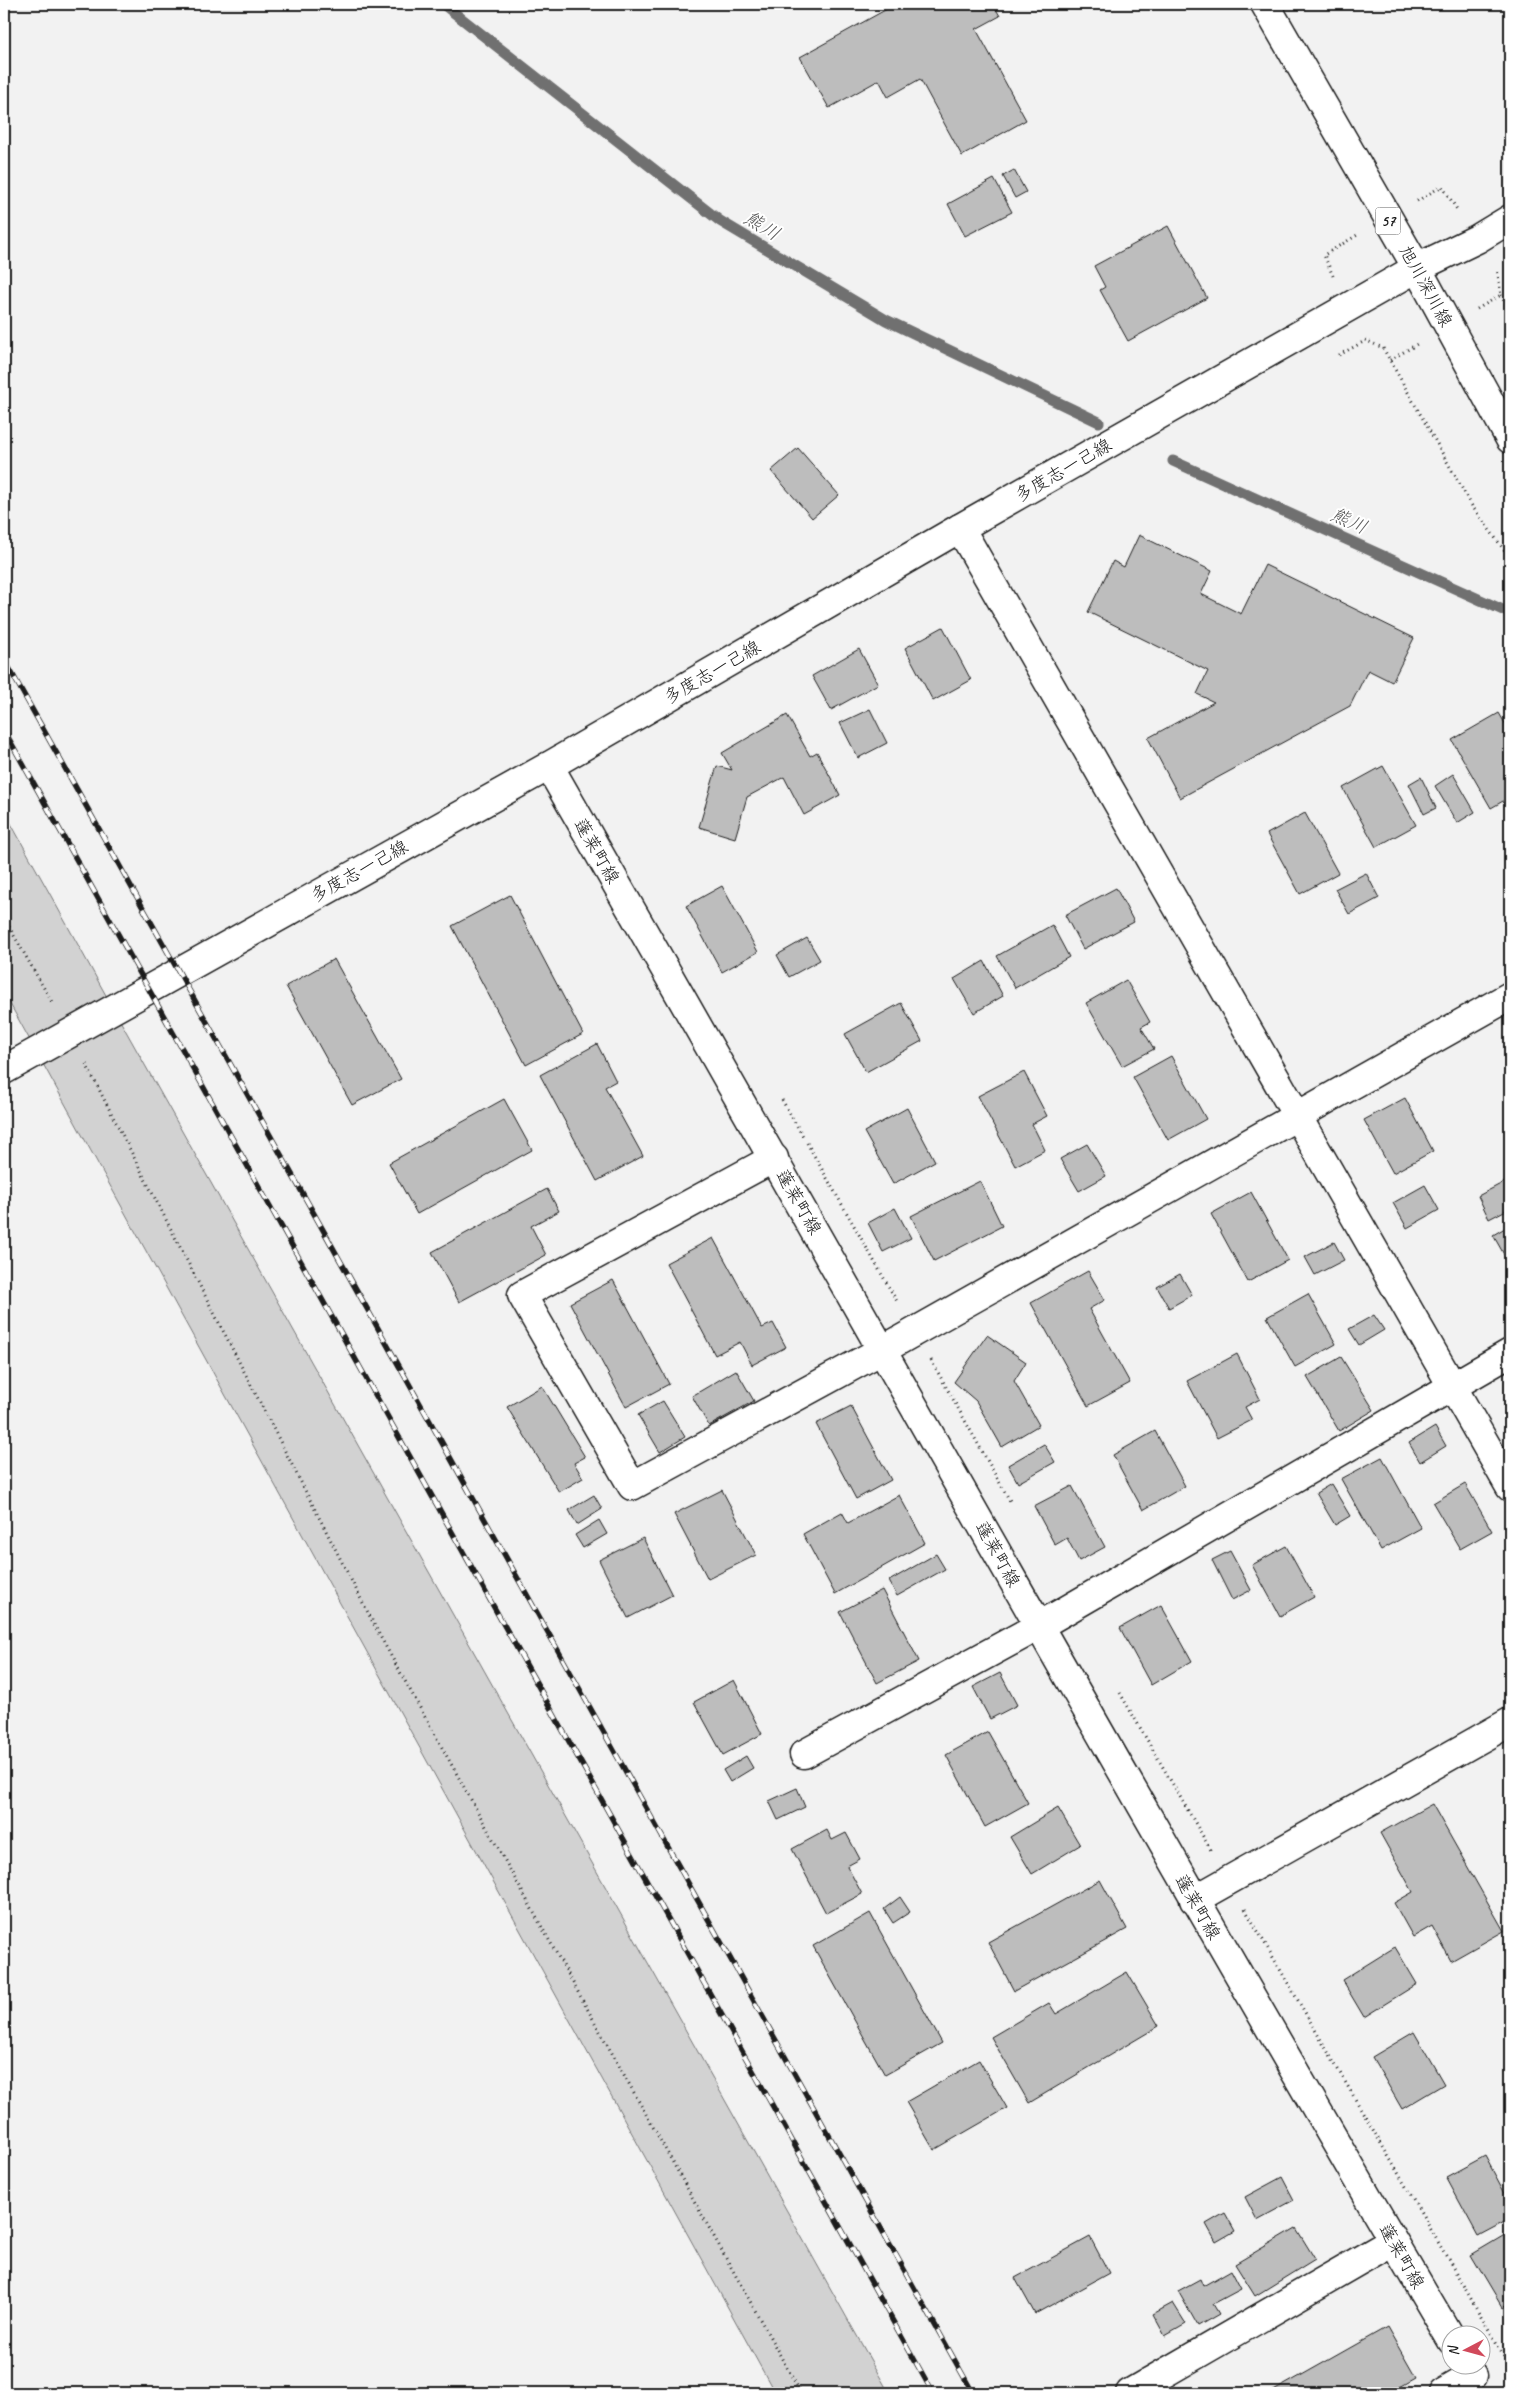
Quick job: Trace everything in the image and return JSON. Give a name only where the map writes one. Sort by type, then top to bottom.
[{"type":"street","name":"旭川深川線","points":[[1265,4],[1417,268],[1510,439]]},
{"type":"street","name":"多度志一己線","points":[[4,1070],[549,766],[960,528],[1417,268],[1477,239],[1510,219]]},
{"type":"street","points":[[960,528],[1510,1487]]},
{"type":"street","name":"蓬莱町線","points":[[549,766],[884,1349],[1194,1900],[1442,2324]]},
{"type":"street","points":[[774,1158],[522,1295],[632,1486],[884,1349],[1510,996]]},
{"type":"street","points":[[804,1754],[1039,1626],[1510,1353]]},
{"type":"street","points":[[1194,1900],[1510,1722]]},
{"type":"street","points":[[1130,2393],[1393,2241]]},
{"type":"street","points":[[1443,2393],[1473,2378]]},
{"type":"path","points":[[1501,295],[1510,314]]},
{"type":"path","points":[[1390,360],[1472,506],[1510,558]]},
{"type":"path","points":[[4,918],[70,1033],[380,1636],[800,2393]]},
{"type":"shaded area","points":[[4,811],[889,2393],[775,2393],[4,993]]},
{"type":"building","points":[[896,4],[993,4],[1000,16],[976,29],[1026,120],[962,156],[920,79],[888,97],[879,80],[829,108],[800,57]]},
{"type":"building","points":[[1014,170],[1026,192],[1015,198],[1003,176]]},
{"type":"building","points":[[994,179],[1012,212],[965,236],[948,204]]},
{"type":"building","points":[[1168,226],[1207,298],[1128,341],[1100,290],[1105,287],[1094,266]]},
{"type":"building","points":[[798,448],[839,495],[812,518],[771,471]]},
{"type":"building","points":[[1139,535],[1212,571],[1201,594],[1241,614],[1265,565],[1414,638],[1392,682],[1368,670],[1350,706],[1180,798],[1148,738],[1214,702],[1197,694],[1208,671],[1088,612],[1113,561],[1124,567]]},
{"type":"building","points":[[943,627],[971,680],[933,701],[905,648]]},
{"type":"building","points":[[859,649],[878,684],[831,710],[812,676]]},
{"type":"building","points":[[870,709],[887,743],[858,758],[840,723]]},
{"type":"building","points":[[1499,713],[1510,732],[1510,797],[1491,808],[1452,740]]},
{"type":"building","points":[[787,715],[810,756],[817,752],[840,795],[804,815],[784,777],[747,797],[735,838],[699,827],[717,766],[732,770],[722,753]]},
{"type":"building","points":[[1383,766],[1416,825],[1376,847],[1343,788]]},
{"type":"building","points":[[1453,774],[1475,812],[1457,823],[1435,786]]},
{"type":"building","points":[[1421,777],[1436,808],[1424,814],[1409,784]]},
{"type":"building","points":[[1305,813],[1338,873],[1300,894],[1267,834]]},
{"type":"building","points":[[1366,873],[1379,898],[1349,914],[1335,889]]},
{"type":"building","points":[[722,886],[758,952],[722,972],[686,906]]},
{"type":"building","points":[[1116,888],[1134,922],[1083,949],[1065,915]]},
{"type":"building","points":[[510,895],[583,1034],[526,1065],[452,926]]},
{"type":"building","points":[[1052,925],[1069,957],[1015,988],[997,956]]},
{"type":"building","points":[[807,938],[820,960],[789,977],[777,955]]},
{"type":"building","points":[[334,959],[401,1079],[352,1105],[286,986]]},
{"type":"building","points":[[984,961],[1003,996],[974,1013],[954,979]]},
{"type":"building","points":[[1126,980],[1150,1022],[1141,1027],[1154,1049],[1122,1066],[1086,1003]]},
{"type":"building","points":[[901,1003],[922,1041],[866,1072],[845,1034]]},
{"type":"building","points":[[597,1044],[616,1081],[605,1087],[643,1156],[597,1181],[540,1075]]},
{"type":"building","points":[[1171,1056],[1206,1119],[1168,1140],[1133,1077]]},
{"type":"building","points":[[1024,1072],[1047,1116],[1032,1124],[1045,1150],[1015,1166],[978,1096]]},
{"type":"building","points":[[1405,1098],[1433,1151],[1393,1173],[1364,1120]]},
{"type":"building","points":[[504,1099],[532,1150],[417,1214],[389,1163]]},
{"type":"building","points":[[907,1108],[935,1161],[893,1184],[864,1132]]},
{"type":"building","points":[[1087,1144],[1106,1176],[1079,1191],[1060,1159]]},
{"type":"building","points":[[1510,1179],[1510,1208],[1489,1219],[1478,1196]]},
{"type":"building","points":[[980,1181],[1002,1226],[934,1261],[911,1216]]},
{"type":"building","points":[[1425,1185],[1439,1210],[1407,1228],[1393,1203]]},
{"type":"building","points":[[547,1189],[559,1211],[531,1226],[546,1255],[459,1302],[432,1252]]},
{"type":"building","points":[[1251,1192],[1288,1260],[1248,1282],[1211,1214]]},
{"type":"building","points":[[895,1208],[911,1238],[883,1252],[868,1223]]},
{"type":"building","points":[[1510,1225],[1510,1265],[1493,1235]]},
{"type":"building","points":[[713,1238],[762,1328],[773,1323],[786,1347],[752,1365],[740,1342],[715,1355],[666,1263]]},
{"type":"building","points":[[1334,1242],[1344,1260],[1315,1275],[1305,1257]]},
{"type":"building","points":[[1088,1271],[1105,1300],[1089,1309],[1130,1383],[1088,1406],[1031,1303]]},
{"type":"building","points":[[1180,1274],[1192,1295],[1169,1308],[1157,1287]]},
{"type":"building","points":[[613,1280],[669,1384],[626,1407],[570,1303]]},
{"type":"building","points":[[1308,1294],[1336,1344],[1295,1367],[1267,1317]]},
{"type":"building","points":[[1374,1315],[1384,1330],[1359,1345],[1349,1329]]},
{"type":"building","points":[[987,1335],[1026,1362],[1014,1381],[1039,1425],[1002,1447],[976,1401],[954,1382]]},
{"type":"building","points":[[1237,1354],[1260,1399],[1245,1407],[1252,1420],[1217,1438],[1187,1381]]},
{"type":"building","points":[[1341,1357],[1374,1410],[1339,1431],[1307,1377]]},
{"type":"building","points":[[736,1370],[754,1401],[709,1426],[692,1396]]},
{"type":"building","points":[[542,1386],[585,1457],[574,1463],[583,1478],[559,1492],[507,1407]]},
{"type":"building","points":[[663,1401],[685,1437],[660,1452],[638,1415]]},
{"type":"building","points":[[851,1406],[891,1480],[856,1499],[816,1424]]},
{"type":"building","points":[[1435,1427],[1446,1446],[1420,1462],[1409,1443]]},
{"type":"building","points":[[1155,1431],[1185,1486],[1143,1510],[1113,1455]]},
{"type":"building","points":[[1044,1444],[1055,1462],[1018,1483],[1008,1465]]},
{"type":"building","points":[[1382,1457],[1421,1528],[1381,1550],[1341,1479]]},
{"type":"building","points":[[1331,1484],[1350,1516],[1335,1525],[1316,1493]]},
{"type":"building","points":[[1465,1484],[1492,1531],[1460,1549],[1433,1503]]},
{"type":"building","points":[[1072,1486],[1105,1547],[1079,1561],[1067,1538],[1055,1545],[1034,1506]]},
{"type":"building","points":[[722,1490],[756,1555],[708,1579],[674,1514]]},
{"type":"building","points":[[594,1495],[602,1509],[577,1525],[569,1510]]},
{"type":"building","points":[[899,1495],[925,1543],[835,1594],[803,1534],[842,1512],[848,1523]]},
{"type":"building","points":[[599,1520],[607,1534],[583,1548],[575,1535]]},
{"type":"building","points":[[643,1538],[672,1595],[628,1618],[599,1560]]},
{"type":"building","points":[[1286,1546],[1314,1597],[1280,1616],[1252,1565]]},
{"type":"building","points":[[1230,1551],[1251,1590],[1232,1600],[1212,1560]]},
{"type":"building","points":[[936,1554],[945,1569],[897,1596],[889,1581]]},
{"type":"building","points":[[882,1590],[919,1661],[877,1683],[840,1612]]},
{"type":"building","points":[[1161,1605],[1192,1661],[1151,1685],[1120,1628]]},
{"type":"building","points":[[1000,1673],[1017,1705],[990,1719],[973,1687]]},
{"type":"building","points":[[734,1680],[762,1734],[723,1755],[694,1702]]},
{"type":"building","points":[[988,1732],[1028,1803],[985,1827],[946,1755]]},
{"type":"building","points":[[746,1756],[753,1768],[730,1782],[723,1770]]},
{"type":"building","points":[[797,1788],[805,1807],[778,1820],[769,1801]]},
{"type":"building","points":[[1432,1804],[1504,1931],[1451,1961],[1432,1926],[1413,1937],[1394,1903],[1413,1892],[1380,1833]]},
{"type":"building","points":[[1058,1808],[1080,1845],[1032,1874],[1010,1837]]},
{"type":"building","points":[[827,1830],[832,1840],[846,1833],[860,1859],[847,1866],[862,1894],[826,1913],[792,1849]]},
{"type":"building","points":[[1100,1880],[1127,1929],[1014,1991],[988,1942]]},
{"type":"building","points":[[900,1897],[910,1912],[893,1923],[884,1909]]},
{"type":"building","points":[[870,1913],[942,2043],[885,2075],[813,1946]]},
{"type":"building","points":[[1395,1947],[1417,1984],[1364,2017],[1342,1980]]},
{"type":"building","points":[[1127,1972],[1159,2026],[1029,2103],[991,2037],[1049,2003],[1056,2014]]},
{"type":"building","points":[[1414,2032],[1444,2084],[1402,2109],[1372,2057]]},
{"type":"building","points":[[979,2060],[1007,2108],[934,2150],[906,2102]]},
{"type":"building","points":[[1485,2156],[1510,2203],[1510,2219],[1478,2236],[1446,2177]]},
{"type":"building","points":[[1282,2177],[1294,2200],[1257,2220],[1245,2197]]},
{"type":"building","points":[[1225,2213],[1235,2231],[1216,2242],[1206,2224]]},
{"type":"building","points":[[1296,2228],[1315,2259],[1255,2296],[1235,2264]]},
{"type":"building","points":[[1508,2233],[1510,2237],[1510,2302],[1502,2307],[1471,2255]]},
{"type":"building","points":[[1090,2237],[1109,2273],[1035,2314],[1015,2278]]},
{"type":"building","points":[[1231,2270],[1241,2289],[1213,2304],[1219,2314],[1198,2326],[1178,2291],[1200,2279],[1203,2286]]},
{"type":"building","points":[[1173,2303],[1186,2324],[1165,2336],[1153,2314]]},
{"type":"building","points":[[1387,2327],[1416,2378],[1389,2393],[1270,2393]]},
{"type":"waterway","name":"熊川","points":[[443,4],[720,221],[886,320],[1099,422]]},
{"type":"waterway","name":"熊川","points":[[1173,461],[1505,611],[1510,610]]},
{"type":"railway","points":[[4,659],[973,2393]]},
{"type":"railway","points":[[4,730],[933,2393]]}]
